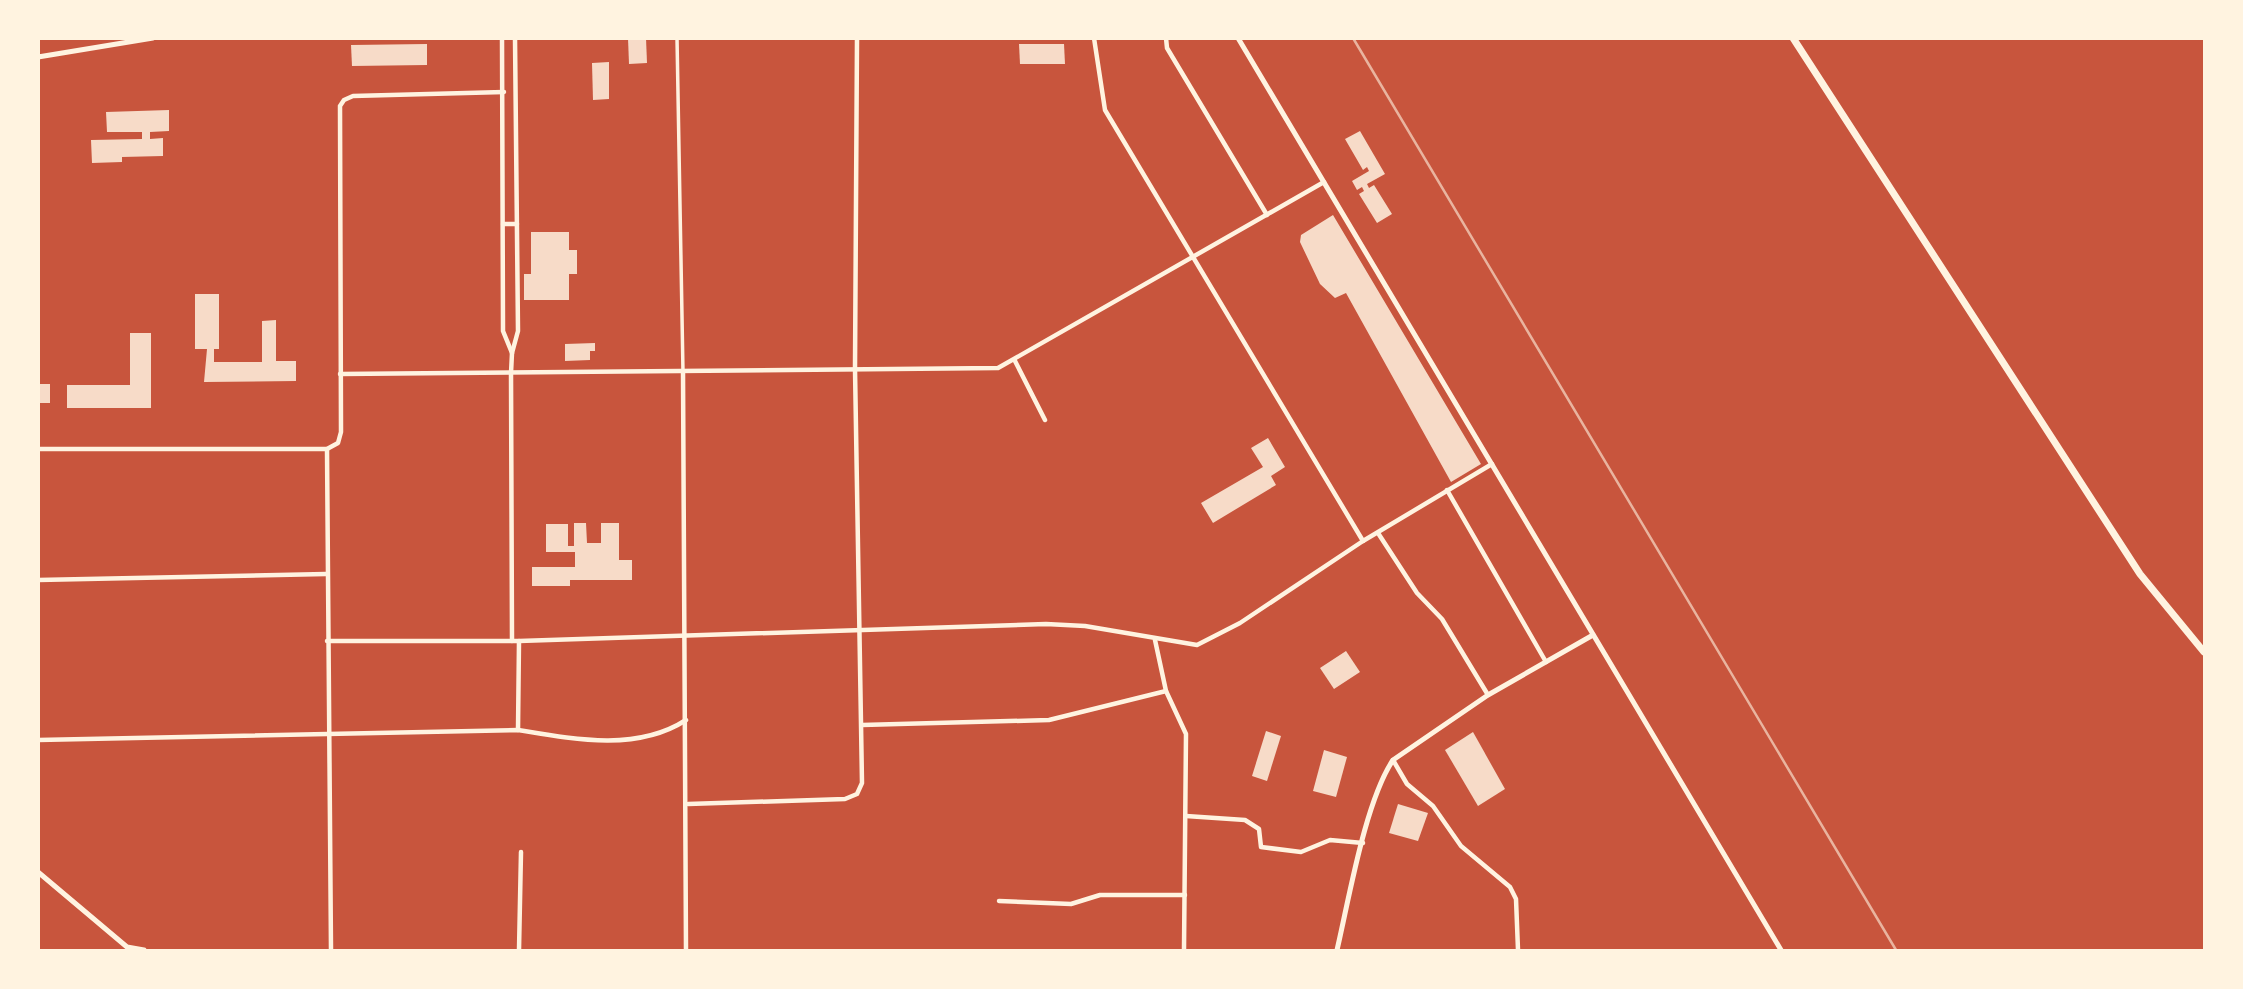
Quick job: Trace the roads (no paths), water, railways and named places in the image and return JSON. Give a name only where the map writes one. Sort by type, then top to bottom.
[{"type":"highway","points":[[1793,38],[2140,574],[2204,652]]},
{"type":"street","points":[[38,57],[153,38]]},
{"type":"street","points":[[502,38],[503,331],[512,354]]},
{"type":"street","points":[[512,640],[511,373],[512,354],[518,331],[515,38]]},
{"type":"street","points":[[677,38],[688,804],[686,950]]},
{"type":"street","points":[[688,804],[845,800],[857,794],[862,783],[855,369],[857,38]]},
{"type":"street","points":[[1094,38],[1105,110],[1363,541]]},
{"type":"street","points":[[1166,38],[1167,48],[1267,215]]},
{"type":"street","points":[[1238,38],[1781,950]]},
{"type":"street","points":[[38,449],[327,449],[338,443],[341,432],[340,106],[344,100],[353,96],[504,92]]},
{"type":"street","points":[[340,374],[998,368],[1015,361],[1073,323],[1193,258],[1324,182]]},
{"type":"street","points":[[503,224],[517,224]]},
{"type":"street","points":[[1015,361],[1045,420]]},
{"type":"street","points":[[327,449],[331,950]]},
{"type":"street","points":[[327,641],[519,641],[1046,624],[1085,626],[1197,645],[1492,464]]},
{"type":"street","points":[[1447,490],[1546,662]]},
{"type":"street","points":[[1378,533],[1417,593],[1442,618],[1488,695]]},
{"type":"street","points":[[38,580],[326,574]]},
{"type":"street","points":[[1337,950],[1363,843],[1384,774],[1393,760],[1488,695],[1593,635]]},
{"type":"street","points":[[1155,640],[1166,691],[1186,734],[1184,950]]},
{"type":"street","points":[[518,730],[519,641]]},
{"type":"street","points":[[862,725],[1049,720],[1166,691]]},
{"type":"street","points":[[38,740],[331,736],[518,730],[568,739],[618,739],[655,736],[687,720]]},
{"type":"street","points":[[1393,760],[1407,784],[1433,806],[1461,846],[1510,887],[1516,899],[1518,950]]},
{"type":"street","points":[[1186,816],[1245,820],[1259,830],[1261,847],[1301,852],[1330,840],[1363,843]]},
{"type":"street","points":[[519,950],[522,852]]},
{"type":"street","points":[[38,882],[41,875],[127,947],[144,950]]},
{"type":"street","points":[[999,901],[1071,904],[1100,895],[1185,895]]},
{"type":"railway","points":[[1353,38],[1896,950]]}]
